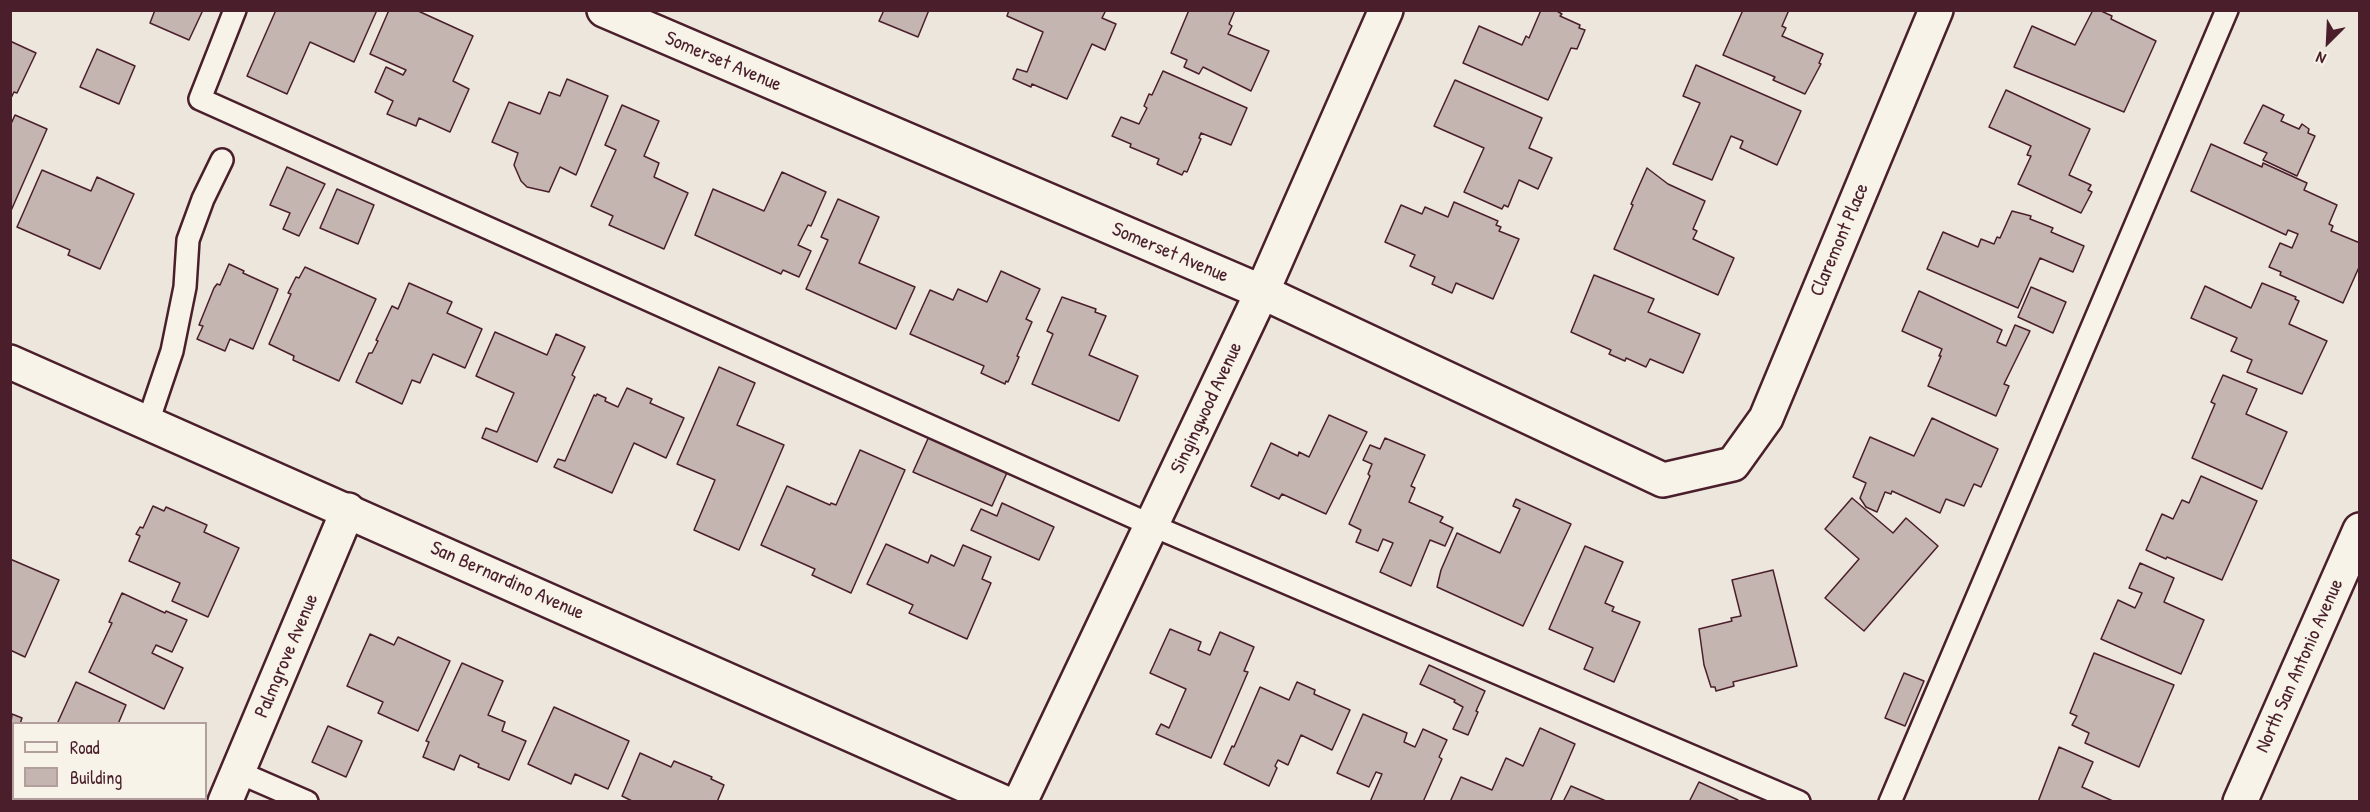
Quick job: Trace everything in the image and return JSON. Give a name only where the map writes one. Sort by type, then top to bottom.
[{"type":"street","name":"Somerset Avenue","points":[[604,10],[1262,292],[1663,480],[1733,464]]},
{"type":"street","name":"Singingwood Avenue","points":[[1020,801],[1262,292],[1386,10]]},
{"type":"street","name":"Claremont Place","points":[[1733,464],[1766,418],[1936,10]]},
{"type":"street","name":"San Bernardino Avenue","points":[[10,362],[1003,801]]},
{"type":"street","name":"Palmgrove Avenue","points":[[231,787],[348,510]]},
{"type":"street","name":"North San Antonio Avenue","points":[[2240,801],[2360,530]]},
{"type":"lane","points":[[235,10],[200,99],[1151,525],[1799,801]]},
{"type":"lane","points":[[1890,801],[2227,10]]},
{"type":"lane","points":[[148,422],[172,351],[185,287],[188,240],[203,199],[222,160]]},
{"type":"lane","points":[[231,787],[307,801]]},
{"type":"building","points":[[155,10],[203,10],[189,40],[150,23]]},
{"type":"building","points":[[276,10],[377,10],[354,62],[310,42],[287,94],[247,76]]},
{"type":"building","points":[[389,10],[416,10],[473,36],[453,81],[469,89],[450,132],[419,118],[416,126],[387,114],[393,101],[375,92],[386,67],[403,75],[406,70],[370,54]]},
{"type":"building","points":[[884,10],[929,10],[918,37],[879,21]]},
{"type":"building","points":[[1009,10],[1106,10],[1102,18],[1116,24],[1105,50],[1092,44],[1067,99],[1032,84],[1031,87],[1013,79],[1017,69],[1027,72],[1043,32],[1007,16]]},
{"type":"building","points":[[1189,10],[1235,10],[1229,24],[1232,26],[1228,34],[1269,51],[1251,91],[1203,67],[1199,74],[1184,67],[1187,60],[1171,53]]},
{"type":"building","points":[[1541,10],[1555,10],[1562,14],[1560,16],[1580,25],[1579,28],[1585,30],[1577,49],[1571,48],[1548,100],[1463,63],[1479,26],[1522,45],[1526,36],[1529,38]]},
{"type":"building","points":[[1743,10],[1789,10],[1782,26],[1786,28],[1782,36],[1823,54],[1819,63],[1821,64],[1805,94],[1773,80],[1775,77],[1723,55]]},
{"type":"building","points":[[2093,10],[2099,10],[2112,16],[2111,19],[2156,41],[2124,112],[2014,67],[2032,26],[2075,45]]},
{"type":"building","points":[[10,41],[36,53],[17,93],[14,92],[10,100]]},
{"type":"building","points":[[97,49],[135,66],[119,104],[80,87]]},
{"type":"building","points":[[1696,65],[1801,111],[1777,165],[1740,148],[1743,141],[1731,136],[1712,180],[1673,164],[1700,103],[1683,96]]},
{"type":"building","points":[[1163,71],[1247,108],[1231,145],[1201,133],[1199,138],[1201,139],[1187,172],[1184,171],[1182,175],[1157,164],[1159,159],[1130,147],[1131,144],[1112,136],[1121,117],[1139,124],[1147,108],[1144,106],[1149,94],[1152,95]]},
{"type":"building","points":[[567,79],[608,96],[576,175],[560,167],[549,192],[527,187],[521,181],[514,165],[518,153],[492,142],[509,102],[540,114],[549,92],[560,96]]},
{"type":"building","points":[[1455,80],[1542,118],[1529,148],[1552,158],[1538,189],[1519,180],[1508,207],[1504,205],[1502,209],[1464,192],[1484,148],[1434,126]]},
{"type":"building","points":[[2006,90],[2090,129],[2069,175],[2091,185],[2088,190],[2092,192],[2081,213],[2018,184],[2031,156],[2027,155],[2031,146],[1989,127]]},
{"type":"building","points":[[622,105],[659,121],[644,156],[659,163],[654,177],[688,193],[664,249],[609,225],[613,216],[591,206],[616,150],[605,145]]},
{"type":"building","points":[[2263,105],[2284,115],[2281,121],[2299,129],[2302,124],[2309,129],[2308,133],[2315,136],[2297,176],[2263,160],[2267,153],[2244,143]]},
{"type":"building","points":[[15,115],[47,129],[10,213],[10,126]]},
{"type":"building","points":[[2211,144],[2262,167],[2263,163],[2307,183],[2304,190],[2337,205],[2329,224],[2333,226],[2331,231],[2360,243],[2360,265],[2343,303],[2280,275],[2281,272],[2269,267],[2280,243],[2292,248],[2298,234],[2288,230],[2286,235],[2191,191]]},
{"type":"building","points":[[287,167],[325,184],[299,236],[283,229],[290,213],[270,205]]},
{"type":"building","points":[[1647,168],[1668,184],[1705,201],[1693,229],[1697,231],[1693,239],[1734,258],[1718,295],[1614,249]]},
{"type":"building","points":[[42,170],[91,191],[97,177],[134,194],[100,269],[68,255],[70,250],[17,227]]},
{"type":"building","points":[[782,172],[826,192],[811,226],[808,225],[798,245],[811,251],[799,277],[783,270],[781,274],[695,235],[713,189],[764,211]]},
{"type":"building","points":[[337,189],[374,205],[358,244],[320,228]]},
{"type":"building","points":[[838,199],[879,217],[859,263],[915,287],[896,329],[806,289],[828,240],[821,237]]},
{"type":"building","points":[[1454,202],[1498,221],[1496,225],[1501,227],[1499,231],[1519,239],[1493,299],[1456,283],[1452,293],[1432,284],[1435,277],[1410,266],[1415,255],[1385,242],[1401,205],[1422,214],[1425,207],[1448,217]]},
{"type":"building","points":[[2012,211],[2031,216],[2030,219],[2053,228],[2051,232],[2084,246],[2073,272],[2040,258],[2018,308],[1927,269],[1943,232],[1978,247],[1981,239],[1994,244],[1997,237],[2000,238]]},
{"type":"building","points":[[229,264],[278,289],[253,349],[230,339],[225,351],[197,339],[203,326],[199,325],[214,288],[217,284],[220,285]]},
{"type":"building","points":[[305,267],[376,299],[339,381],[293,360],[294,356],[269,344],[291,294],[288,293],[296,277],[299,278]]},
{"type":"building","points":[[1001,271],[1040,289],[1026,319],[1032,322],[1017,356],[1019,357],[1005,384],[981,373],[984,366],[910,334],[930,290],[953,300],[958,289],[987,302]]},
{"type":"building","points":[[1594,275],[1654,299],[1648,312],[1700,334],[1683,373],[1650,359],[1646,367],[1626,358],[1625,361],[1609,354],[1611,350],[1571,332]]},
{"type":"building","points":[[409,283],[452,302],[447,313],[482,329],[465,368],[433,354],[420,383],[412,380],[402,404],[356,382],[369,353],[372,353],[378,341],[376,340],[392,306],[398,309]]},
{"type":"building","points":[[2262,283],[2296,297],[2295,299],[2299,301],[2289,324],[2327,341],[2302,394],[2247,372],[2252,360],[2231,351],[2237,338],[2191,318],[2205,286],[2251,308]]},
{"type":"building","points":[[2031,287],[2066,302],[2053,333],[2018,317]]},
{"type":"building","points":[[1919,291],[2002,330],[1997,342],[2006,346],[2015,325],[2030,331],[2004,384],[2009,386],[1996,416],[1928,386],[1942,349],[1902,331]]},
{"type":"building","points":[[1062,297],[1096,309],[1095,312],[1106,316],[1089,355],[1138,376],[1119,421],[1032,384],[1053,334],[1047,331]]},
{"type":"building","points":[[495,332],[547,355],[556,334],[585,347],[572,375],[575,377],[537,462],[482,438],[486,428],[497,432],[514,393],[476,376]]},
{"type":"building","points":[[719,367],[755,383],[737,425],[784,445],[739,550],[694,530],[715,480],[677,464]]},
{"type":"building","points":[[2223,375],[2257,389],[2246,414],[2287,432],[2262,489],[2192,458],[2215,404],[2211,402]]},
{"type":"building","points":[[627,388],[652,399],[650,403],[684,418],[666,458],[634,443],[612,493],[554,467],[558,459],[565,461],[594,395],[606,398],[605,401],[618,407]]},
{"type":"building","points":[[1329,415],[1367,432],[1326,514],[1282,494],[1279,499],[1251,486],[1271,443],[1298,456],[1299,452],[1309,457]]},
{"type":"building","points":[[1932,418],[1998,449],[1981,487],[1974,484],[1964,506],[1946,499],[1940,513],[1892,491],[1891,494],[1885,492],[1877,512],[1866,507],[1860,498],[1866,483],[1853,477],[1870,437],[1914,456]]},
{"type":"building","points":[[931,432],[1010,466],[992,506],[913,472]]},
{"type":"building","points":[[1385,438],[1425,455],[1411,486],[1415,488],[1409,502],[1443,517],[1440,522],[1453,528],[1445,546],[1430,540],[1411,586],[1380,572],[1393,543],[1383,539],[1378,551],[1356,542],[1361,530],[1349,524],[1370,476],[1368,474],[1372,464],[1363,460],[1370,445],[1380,449]]},
{"type":"building","points":[[860,450],[905,470],[851,593],[812,575],[815,569],[761,545],[787,486],[830,505],[831,503],[836,505]]},
{"type":"building","points":[[2201,476],[2257,501],[2222,580],[2146,550],[2162,514],[2173,519],[2182,500],[2189,503]]},
{"type":"building","points":[[1852,498],[1893,533],[1906,518],[1938,546],[1864,631],[1825,598],[1859,559],[1825,529]]},
{"type":"building","points":[[1516,499],[1571,524],[1523,626],[1437,587],[1441,570],[1457,533],[1500,553],[1520,509],[1513,506]]},
{"type":"building","points":[[1002,503],[1054,527],[1039,560],[971,530],[981,509],[997,516]]},
{"type":"building","points":[[153,506],[164,511],[166,507],[207,525],[204,532],[239,548],[208,617],[172,601],[180,583],[129,561],[140,536],[136,534],[140,527],[143,528]]},
{"type":"building","points":[[886,544],[928,563],[931,555],[954,566],[963,545],[991,557],[982,579],[991,583],[967,639],[909,613],[913,605],[867,584]]},
{"type":"building","points":[[1585,546],[1623,562],[1605,603],[1614,607],[1612,611],[1640,622],[1614,682],[1584,669],[1593,648],[1549,629]]},
{"type":"building","points":[[10,559],[59,580],[25,657],[10,650]]},
{"type":"building","points":[[2140,563],[2174,578],[2164,602],[2204,620],[2181,674],[2101,639],[2118,600],[2135,608],[2142,593],[2129,588]]},
{"type":"building","points":[[1773,570],[1797,666],[1733,682],[1734,686],[1716,691],[1715,687],[1711,687],[1704,665],[1699,629],[1732,621],[1731,618],[1741,616],[1732,580]]},
{"type":"building","points":[[122,593],[165,613],[166,611],[187,620],[172,652],[156,645],[152,653],[183,668],[164,709],[89,672],[112,623],[109,622]]},
{"type":"building","points":[[1170,629],[1201,642],[1198,650],[1210,655],[1220,632],[1254,647],[1244,671],[1248,672],[1211,758],[1156,734],[1161,724],[1169,728],[1186,689],[1150,673]]},
{"type":"building","points":[[370,634],[394,645],[398,637],[450,661],[418,731],[378,713],[383,702],[347,686]]},
{"type":"building","points":[[2094,653],[2174,685],[2139,767],[2085,743],[2089,733],[2072,725],[2077,716],[2070,713]]},
{"type":"building","points":[[462,663],[503,681],[488,715],[505,722],[502,731],[526,741],[509,780],[478,767],[479,764],[460,755],[454,770],[423,757],[429,742],[426,741]]},
{"type":"building","points":[[1429,665],[1485,691],[1468,735],[1453,729],[1463,707],[1454,702],[1455,700],[1420,684]]},
{"type":"building","points":[[1904,673],[1924,681],[1905,726],[1885,718]]},
{"type":"building","points":[[76,682],[126,705],[119,722],[58,722]]},
{"type":"building","points":[[1297,682],[1315,690],[1314,694],[1350,710],[1332,750],[1301,735],[1288,765],[1278,760],[1269,786],[1224,764],[1232,746],[1234,747],[1260,687],[1289,700]]},
{"type":"building","points":[[554,707],[629,741],[608,789],[575,774],[571,784],[528,764]]},
{"type":"building","points":[[12,714],[22,718],[21,722],[12,722],[12,732],[10,731]]},
{"type":"building","points":[[1363,714],[1407,733],[1404,742],[1415,747],[1423,729],[1447,740],[1439,757],[1442,759],[1423,802],[1370,802],[1382,774],[1376,772],[1369,787],[1337,773]]},
{"type":"building","points":[[328,726],[362,741],[346,777],[312,762]]},
{"type":"building","points":[[1540,728],[1575,744],[1550,802],[1450,802],[1461,777],[1492,790],[1506,758],[1523,766]]},
{"type":"building","points":[[2059,747],[2093,762],[2082,787],[2115,802],[2038,802]]},
{"type":"building","points":[[640,753],[671,767],[674,761],[712,777],[711,779],[724,785],[717,802],[634,802],[622,796]]},
{"type":"building","points":[[1699,782],[1738,800],[1737,802],[1689,802]]},
{"type":"building","points":[[1571,786],[1606,801],[1606,802],[1563,802]]}]
